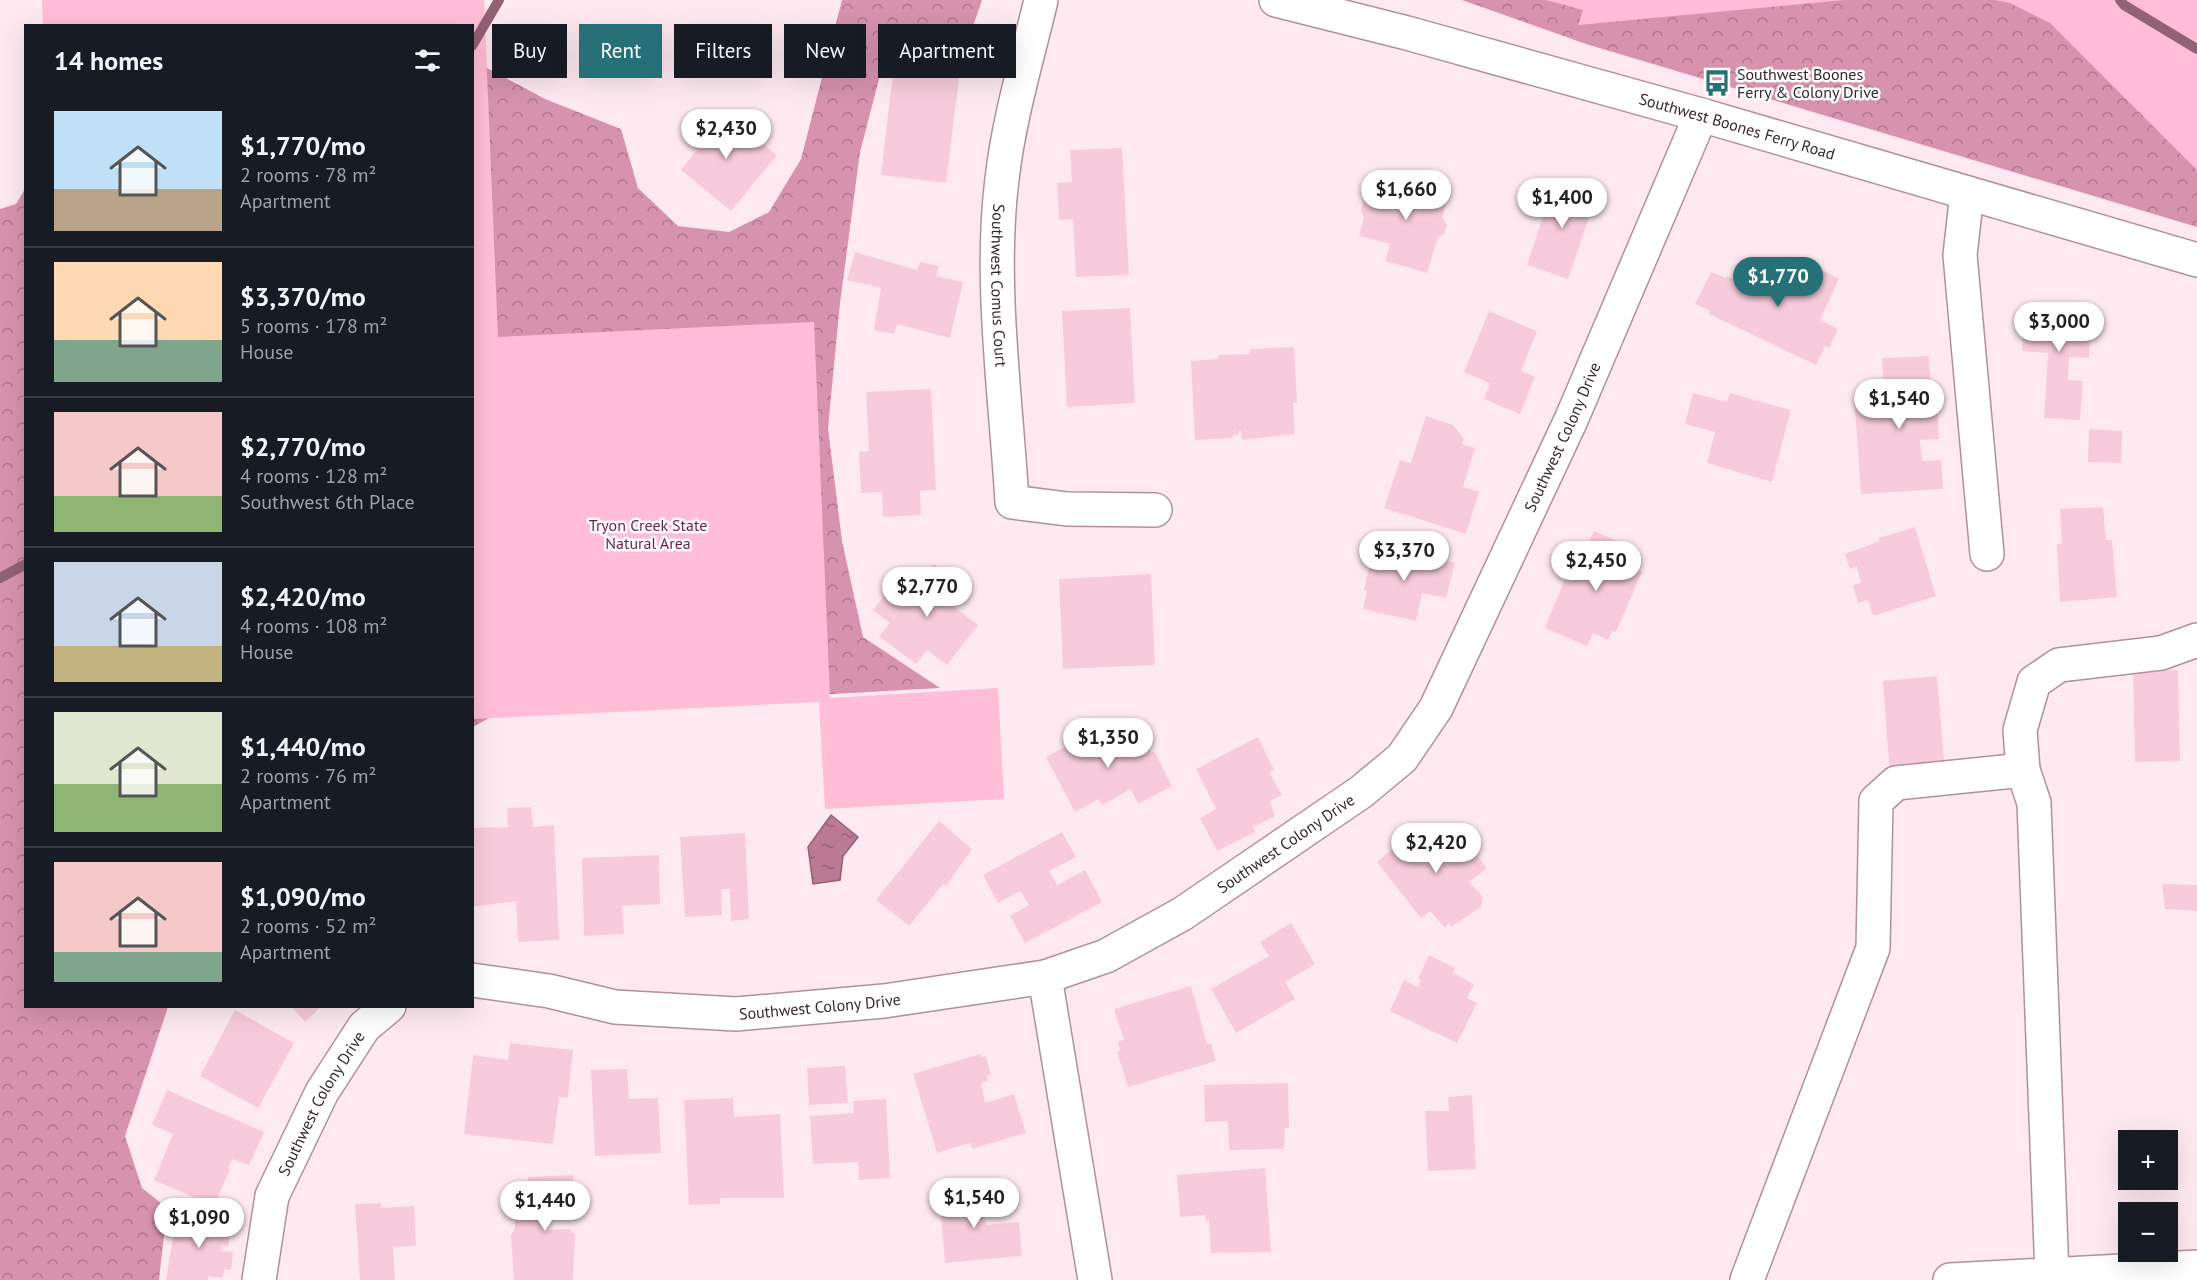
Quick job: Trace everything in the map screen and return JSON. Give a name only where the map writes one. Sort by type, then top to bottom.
[{"type":"street","name":"Southwest Comus Court","points":[[1041,0],[1012,124],[1002,178],[998,227],[999,291],[1012,502],[1067,509],[1155,510]]},
{"type":"street","name":"Southwest Boones Ferry Road","points":[[1276,0],[1407,33],[1701,115],[2197,260]]},
{"type":"street","name":"Southwest Colony Drive","points":[[474,980],[549,991],[615,1007],[736,1014],[884,1001],[1045,977],[1106,956],[1182,914],[1361,792],[1402,758],[1436,708],[1566,431],[1701,115]]},
{"type":"street","points":[[1967,193],[1960,231],[1960,255],[1987,554]]},
{"type":"street","points":[[2052,1275],[2034,803],[2024,770],[2020,730],[2034,682],[2059,665],[2161,653],[2197,640]]},
{"type":"street","points":[[1747,1280],[1874,948],[1876,801],[1896,783],[2024,770]]},
{"type":"street","points":[[1045,977],[1094,1275]]},
{"type":"street","name":"Southwest Colony Drive","points":[[259,1280],[272,1196],[322,1092],[364,1027],[387,1008]]},
{"type":"street","points":[[1950,1280],[2197,1267]]},
{"type":"green space","name":"Tryon Creek State Natural Area","points":[[42,0],[484,0],[498,337],[814,322],[830,698],[998,688],[1004,799],[825,809],[819,702],[474,719],[474,24],[43,24]]},
{"type":"green space","name":"Tryon Creek State Natural Area","points":[[842,0],[982,0],[974,24],[878,24],[879,78],[860,152],[840,303],[828,428],[842,541],[863,637],[940,688],[498,713],[474,726],[474,61],[492,71],[492,78],[506,78],[545,99],[621,129],[638,188],[678,226],[729,232],[769,212],[801,159],[822,78],[866,78],[866,24],[836,24]]},
{"type":"green space","points":[[1462,0],[2197,0],[2197,227],[1586,44]]},
{"type":"green space","points":[[1546,0],[1844,0],[1578,25],[1583,10]]},
{"type":"green space","points":[[1995,0],[2197,0],[2197,170],[2050,23],[2010,3]]},
{"type":"green space","points":[[24,191],[24,1008],[168,1008],[125,1136],[142,1188],[167,1208],[159,1280],[0,1280],[0,209],[16,204]]},
{"type":"water","points":[[831,815],[858,837],[843,856],[840,880],[813,884],[808,847]]},
{"type":"building","points":[[892,78],[959,78],[946,183],[881,175]]},
{"type":"building","points":[[723,112],[777,155],[731,211],[681,170],[697,150],[684,139],[700,119],[711,127]]},
{"type":"building","points":[[1122,148],[1129,275],[1076,277],[1073,219],[1059,220],[1057,183],[1072,182],[1070,150]]},
{"type":"building","points":[[1392,174],[1442,185],[1437,202],[1446,204],[1442,217],[1447,225],[1444,234],[1438,237],[1427,273],[1385,261],[1390,244],[1359,236],[1364,218],[1361,211],[1363,201],[1370,198],[1372,188],[1387,192]]},
{"type":"building","points":[[1555,179],[1597,194],[1568,279],[1527,265]]},
{"type":"building","points":[[855,252],[917,270],[920,262],[939,266],[936,276],[963,282],[950,338],[897,324],[894,334],[874,330],[881,288],[847,280]]},
{"type":"building","points":[[1791,256],[1839,278],[1820,320],[1838,329],[1829,348],[1825,346],[1816,365],[1709,314],[1710,311],[1695,304],[1711,272],[1726,278],[1727,276],[1767,295],[1780,268],[1784,270]]},
{"type":"building","points":[[2025,304],[2092,308],[2089,358],[2069,357],[2068,380],[2083,381],[2080,420],[2044,418],[2048,353],[2022,351]]},
{"type":"building","points":[[1130,308],[1135,403],[1067,407],[1062,311]]},
{"type":"building","points":[[1489,311],[1537,331],[1521,371],[1535,377],[1520,414],[1484,399],[1490,383],[1464,372]]},
{"type":"building","points":[[1294,347],[1297,403],[1293,403],[1295,434],[1242,440],[1241,430],[1239,430],[1239,435],[1233,435],[1233,438],[1195,440],[1191,361],[1218,359],[1219,355],[1250,354],[1250,349]]},
{"type":"building","points":[[1929,356],[1931,391],[1937,391],[1939,439],[1920,440],[1922,461],[1941,460],[1943,489],[1861,494],[1854,395],[1884,393],[1882,358]]},
{"type":"building","points":[[931,389],[936,490],[920,491],[921,515],[883,517],[882,492],[861,493],[859,452],[869,451],[866,392]]},
{"type":"building","points":[[1693,393],[1727,402],[1730,393],[1791,410],[1772,482],[1707,463],[1715,432],[1685,424]]},
{"type":"building","points":[[1426,416],[1453,425],[1464,439],[1462,444],[1475,448],[1463,487],[1479,492],[1466,534],[1384,508],[1400,460],[1411,463]]},
{"type":"building","points":[[2089,429],[2122,431],[2121,463],[2088,462]]},
{"type":"building","points":[[2103,507],[2106,540],[2112,540],[2117,597],[2060,602],[2057,544],[2062,544],[2060,509]]},
{"type":"building","points":[[1915,527],[1936,596],[1873,616],[1868,600],[1858,603],[1853,585],[1861,583],[1857,566],[1850,569],[1845,554],[1880,541],[1879,538]]},
{"type":"building","points":[[1594,531],[1638,550],[1631,567],[1642,572],[1616,632],[1612,631],[1608,640],[1593,633],[1587,646],[1545,628],[1567,574],[1574,577]]},
{"type":"building","points":[[1374,545],[1455,563],[1446,598],[1422,593],[1416,621],[1363,609],[1367,591],[1364,590]]},
{"type":"building","points":[[933,564],[968,591],[955,608],[978,625],[947,665],[927,650],[916,664],[879,636],[890,623],[873,610],[891,587],[906,598]]},
{"type":"building","points":[[1151,574],[1155,665],[1063,669],[1059,579]]},
{"type":"building","points":[[2178,670],[2180,761],[2135,762],[2133,671]]},
{"type":"building","points":[[1937,676],[1945,772],[1890,777],[1883,681]]},
{"type":"building","points":[[1118,723],[1129,744],[1143,737],[1151,753],[1154,751],[1172,786],[1138,804],[1131,789],[1102,805],[1099,799],[1075,812],[1046,757],[1096,730],[1098,734]]},
{"type":"building","points":[[1258,737],[1274,770],[1269,772],[1282,795],[1270,801],[1275,816],[1253,827],[1255,832],[1217,851],[1200,818],[1216,809],[1196,769]]},
{"type":"building","points":[[531,807],[533,827],[554,825],[559,940],[518,942],[516,901],[474,907],[474,828],[508,827],[507,808]]},
{"type":"building","points":[[939,821],[972,849],[946,886],[943,884],[909,926],[876,900]]},
{"type":"building","points":[[1421,825],[1433,838],[1452,825],[1487,868],[1469,882],[1483,897],[1481,907],[1451,927],[1449,922],[1445,928],[1430,911],[1421,918],[1377,862]]},
{"type":"building","points":[[1062,832],[1076,857],[1049,871],[1057,885],[1085,870],[1102,902],[1025,943],[1010,916],[1029,905],[1020,891],[998,903],[983,875]]},
{"type":"building","points":[[745,833],[749,919],[731,921],[730,889],[721,889],[722,915],[685,917],[680,837]]},
{"type":"building","points":[[659,855],[660,904],[622,906],[624,934],[584,936],[582,858]]},
{"type":"building","points":[[2162,884],[2197,885],[2197,911],[2165,909]]},
{"type":"building","points":[[1291,923],[1315,964],[1285,982],[1295,999],[1236,1033],[1211,989],[1269,956],[1260,942]]},
{"type":"building","points":[[1429,955],[1455,968],[1453,973],[1474,984],[1467,998],[1477,1003],[1457,1043],[1390,1011],[1404,980],[1418,987],[1421,980],[1418,979]]},
{"type":"building","points":[[1191,986],[1207,1044],[1211,1043],[1216,1061],[1128,1087],[1117,1052],[1120,1051],[1118,1041],[1124,1040],[1114,1009]]},
{"type":"building","points":[[293,1008],[320,1008],[305,1022]]},
{"type":"building","points":[[235,1010],[294,1043],[258,1108],[200,1076]]},
{"type":"building","points":[[510,1043],[573,1050],[568,1098],[559,1097],[553,1144],[464,1134],[473,1055],[508,1060]]},
{"type":"building","points":[[980,1054],[982,1057],[986,1056],[991,1075],[987,1076],[988,1081],[981,1083],[985,1103],[1014,1094],[1026,1133],[972,1149],[970,1143],[937,1153],[913,1074]]},
{"type":"building","points":[[845,1066],[848,1103],[809,1105],[807,1068]]},
{"type":"building","points":[[627,1069],[629,1099],[658,1098],[661,1153],[595,1156],[591,1070]]},
{"type":"building","points":[[1288,1083],[1289,1128],[1285,1128],[1284,1149],[1229,1150],[1228,1121],[1205,1122],[1204,1085]]},
{"type":"building","points":[[167,1090],[264,1132],[249,1165],[232,1159],[214,1206],[154,1180],[173,1134],[152,1125]]},
{"type":"building","points":[[1472,1095],[1476,1169],[1428,1171],[1425,1111],[1449,1111],[1448,1097]]},
{"type":"building","points":[[733,1098],[734,1117],[780,1114],[784,1198],[720,1198],[720,1204],[689,1205],[684,1100]]},
{"type":"building","points":[[886,1099],[890,1178],[859,1180],[858,1162],[813,1164],[810,1116],[854,1113],[853,1101]]},
{"type":"building","points":[[1265,1168],[1271,1252],[1211,1253],[1209,1220],[1206,1221],[1205,1215],[1180,1217],[1177,1175]]},
{"type":"building","points":[[573,1175],[575,1218],[548,1219],[548,1230],[569,1229],[575,1234],[573,1280],[514,1280],[511,1235],[515,1229],[515,1216],[530,1216],[528,1177]]},
{"type":"building","points":[[983,1188],[986,1225],[1019,1222],[1022,1256],[945,1263],[939,1191]]},
{"type":"building","points":[[381,1203],[381,1208],[414,1206],[416,1246],[393,1247],[395,1280],[360,1280],[355,1204]]},
{"type":"building","points":[[177,1213],[227,1221],[225,1232],[230,1233],[228,1247],[222,1245],[221,1251],[233,1252],[231,1270],[224,1269],[223,1278],[208,1276],[208,1280],[166,1280]]},
{"type":"waterway","points":[[474,43],[499,0]]},
{"type":"waterway","points":[[2120,0],[2124,5],[2197,49]]},
{"type":"waterway","points":[[0,578],[24,565]]},
{"type":"place","name":"Southwest Boones Ferry & Colony Drive","points":[[1717,83]]}]
